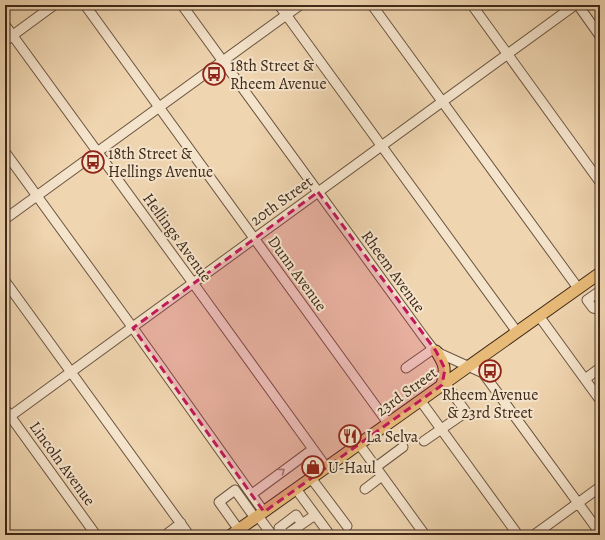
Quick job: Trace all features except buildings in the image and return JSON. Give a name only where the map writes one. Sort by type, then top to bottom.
[{"type":"main road","name":"23rd Street","points":[[234,533],[600,273]]},
{"type":"main road","points":[[435,350],[442,360],[445,369],[443,384]]},
{"type":"street","points":[[9,38],[54,5]]},
{"type":"street","name":"Dunn Avenue","points":[[85,5],[388,423]]},
{"type":"street","name":"Rheem Avenue","points":[[182,5],[426,340],[435,350],[454,361],[483,373],[600,533]]},
{"type":"street","points":[[279,5],[516,332]]},
{"type":"street","points":[[5,219],[300,5]]},
{"type":"street","points":[[372,5],[578,288]]},
{"type":"street","points":[[472,5],[600,182]]},
{"type":"street","points":[[577,5],[600,36]]},
{"type":"street","name":"20th Street","points":[[7,415],[133,328],[381,146],[577,5]]},
{"type":"street","name":"Hellings Avenue","points":[[5,25],[9,38],[98,151],[326,467]]},
{"type":"street","points":[[5,152],[252,494],[259,515]]},
{"type":"street","points":[[5,281],[180,523],[186,534]]},
{"type":"street","points":[[600,291],[587,300],[593,308],[600,308]]},
{"type":"street","points":[[539,316],[600,400]]},
{"type":"street","points":[[406,368],[435,350]]},
{"type":"street","points":[[585,379],[600,368]]},
{"type":"street","points":[[424,441],[466,412],[443,384]]},
{"type":"street","points":[[420,400],[518,535]]},
{"type":"street","name":"Lincoln Avenue","points":[[7,415],[96,535]]},
{"type":"street","points":[[359,444],[425,535]]},
{"type":"street","points":[[376,467],[403,447]]},
{"type":"street","points":[[252,494],[313,449]]},
{"type":"street","points":[[364,489],[382,476]]},
{"type":"street","points":[[311,478],[347,526]]},
{"type":"street","points":[[534,535],[600,487]]},
{"type":"street","points":[[296,489],[330,535]]},
{"type":"street","points":[[234,533],[219,502],[236,490],[259,515],[272,535]]},
{"type":"street","points":[[286,535],[315,515]]},
{"type":"street","points":[[170,535],[168,532],[180,523]]},
{"type":"highlighted area","points":[[318,192],[436,351],[445,369],[442,385],[264,512],[133,328]]},
{"type":"place","name":"18th Street & Rheem Avenue","points":[[214,74]]},
{"type":"place","name":"18th Street & Hellings Avenue","points":[[93,162]]},
{"type":"place","name":"Rheem Avenue & 23rd Street","points":[[490,371]]},
{"type":"place","name":"La Selva","points":[[350,436]]},
{"type":"place","name":"U-Haul","points":[[313,467]]}]
